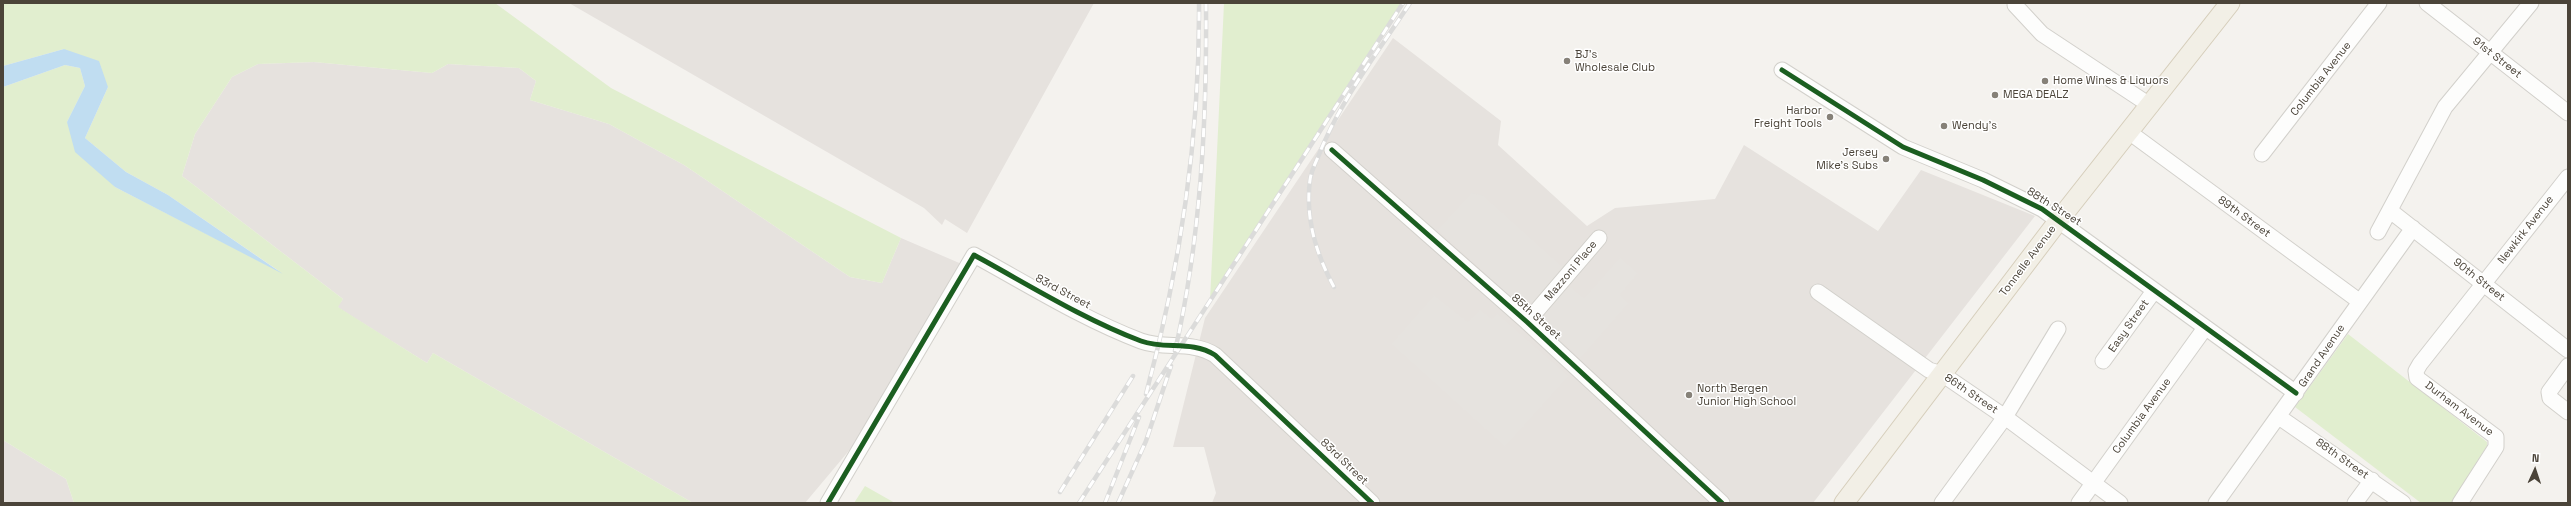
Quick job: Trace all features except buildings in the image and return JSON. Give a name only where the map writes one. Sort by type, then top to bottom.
[{"type":"main road","name":"Tonnelle Avenue","points":[[1844,503],[2059,220],[2151,106],[2230,3]]},
{"type":"street","name":"Columbia Avenue","points":[[2262,154],[2379,3]]},
{"type":"street","name":"91st Street","points":[[2427,3],[2568,113]]},
{"type":"street","points":[[2378,232],[2445,106],[2531,3]]},
{"type":"street","points":[[2016,4],[2042,34],[2151,106]]},
{"type":"street","name":"88th Street","points":[[1782,70],[1903,147],[1998,187],[2033,204],[2059,220],[2154,291],[2296,393]]},
{"type":"street","name":"89th Street","points":[[2129,132],[2359,302]]},
{"type":"street","name":"85th Street","points":[[1332,150],[1527,322],[1722,503]]},
{"type":"street","name":"Newkirk Avenue","points":[[2483,284],[2568,177]]},
{"type":"street","name":"90th Street","points":[[2391,209],[2393,213],[2568,350]]},
{"type":"street","name":"Grand Avenue","points":[[2216,503],[2413,228]]},
{"type":"street","name":"Mazzoni Place","points":[[1527,322],[1599,238]]},
{"type":"street","name":"83rd Street","points":[[828,503],[974,255],[1085,316],[1143,342],[1190,345],[1215,354],[1372,503]]},
{"type":"street","name":"Durham Avenue","points":[[2460,503],[2496,447],[2496,437],[2417,378],[2416,371],[2483,284]]},
{"type":"street","name":"Easy Street","points":[[2103,362],[2154,291]]},
{"type":"street","name":"86th Street","points":[[1818,292],[1929,370],[1942,374],[2005,417],[2120,503]]},
{"type":"street","name":"Columbia Avenue","points":[[2079,503],[2205,328]]},
{"type":"street","points":[[1942,503],[2005,417],[2058,329]]},
{"type":"street","points":[[2568,366],[2549,392],[2550,398],[2568,412]]},
{"type":"street","name":"88th Street","points":[[2279,417],[2372,480],[2403,503]]},
{"type":"street","points":[[2355,503],[2372,480]]},
{"type":"shaded area","points":[[569,3],[1094,3],[967,233],[945,219],[942,225],[924,208]]},
{"type":"shaded area","points":[[1393,38],[1501,121],[1498,145],[1587,226],[1615,208],[1715,199],[1744,145],[1878,231],[1921,170],[2035,216],[1813,503],[1212,503],[1216,493],[1204,447],[1173,447],[1205,318]]},
{"type":"shaded area","points":[[314,62],[432,73],[448,64],[519,68],[536,81],[530,100],[609,124],[684,165],[850,277],[882,283],[901,238],[964,265],[884,409],[805,503],[693,503],[433,353],[427,363],[337,307],[343,299],[182,176],[195,134],[232,77],[258,64]]},
{"type":"shaded area","points":[[1471,193],[1484,196],[1563,267],[1526,311],[1437,230]]},
{"type":"shaded area","points":[[1620,257],[1638,273],[1620,295],[1629,303],[1580,359],[1538,318],[1567,284],[1584,298]]},
{"type":"shaded area","points":[[1434,295],[1468,322],[1480,309],[1492,319],[1497,313],[1569,376],[1505,447],[1391,344]]},
{"type":"shaded area","points":[[3,440],[66,479],[74,503],[3,503]]},
{"type":"green space","points":[[3,3],[495,3],[611,88],[901,238],[882,283],[850,277],[684,165],[609,124],[530,100],[536,81],[519,68],[448,64],[432,73],[314,62],[258,64],[232,77],[195,134],[182,176],[343,299],[338,307],[427,363],[433,353],[693,503],[74,503],[66,479],[3,440],[3,87],[65,65],[80,68],[85,86],[67,122],[115,187],[279,271],[168,195],[126,172],[85,138],[108,87],[64,49],[3,66]]},
{"type":"green space","points":[[1224,3],[1404,3],[1210,301]]},
{"type":"green space","points":[[2348,334],[2487,442],[2487,446],[2451,503],[2421,503],[2295,407]]},
{"type":"green space","points":[[865,486],[895,503],[854,503]]},
{"type":"water","points":[[64,49],[99,61],[108,87],[85,138],[126,172],[168,195],[283,274],[115,187],[75,152],[67,122],[85,86],[80,68],[65,65],[3,87],[3,66]]},
{"type":"railway","points":[[1146,394],[1169,298],[1186,200],[1196,102],[1199,3]]},
{"type":"railway","points":[[1175,351],[1191,265],[1201,178],[1205,91],[1206,3]]},
{"type":"railway","points":[[1079,503],[1403,3]]},
{"type":"railway","points":[[1334,287],[1322,262],[1313,235],[1309,208],[1311,174],[1327,137],[1348,97],[1410,3]]},
{"type":"railway","points":[[1118,503],[1146,441],[1171,366]]},
{"type":"railway","points":[[1060,492],[1133,376]]},
{"type":"railway","points":[[1105,503],[1139,417]]},
{"type":"cycle path","points":[[1782,70],[1903,147],[1983,180],[2042,209],[2296,393]]},
{"type":"cycle path","points":[[1332,150],[1527,322],[1722,503]]},
{"type":"cycle path","points":[[828,503],[974,255],[1056,301],[1119,332],[1150,344],[1188,346],[1206,350],[1215,355],[1372,503]]},
{"type":"place","name":"BJ's Wholesale Club","points":[[1567,61]]},
{"type":"place","name":"Home Wines & Liquors","points":[[2045,81]]},
{"type":"place","name":"MEGA DEALZ","points":[[1995,95]]},
{"type":"place","name":"Harbor Freight Tools","points":[[1830,117]]},
{"type":"place","name":"Wendy's","points":[[1944,126]]},
{"type":"place","name":"Jersey Mike's Subs","points":[[1886,159]]},
{"type":"place","name":"North Bergen Junior High School","points":[[1689,395]]}]
